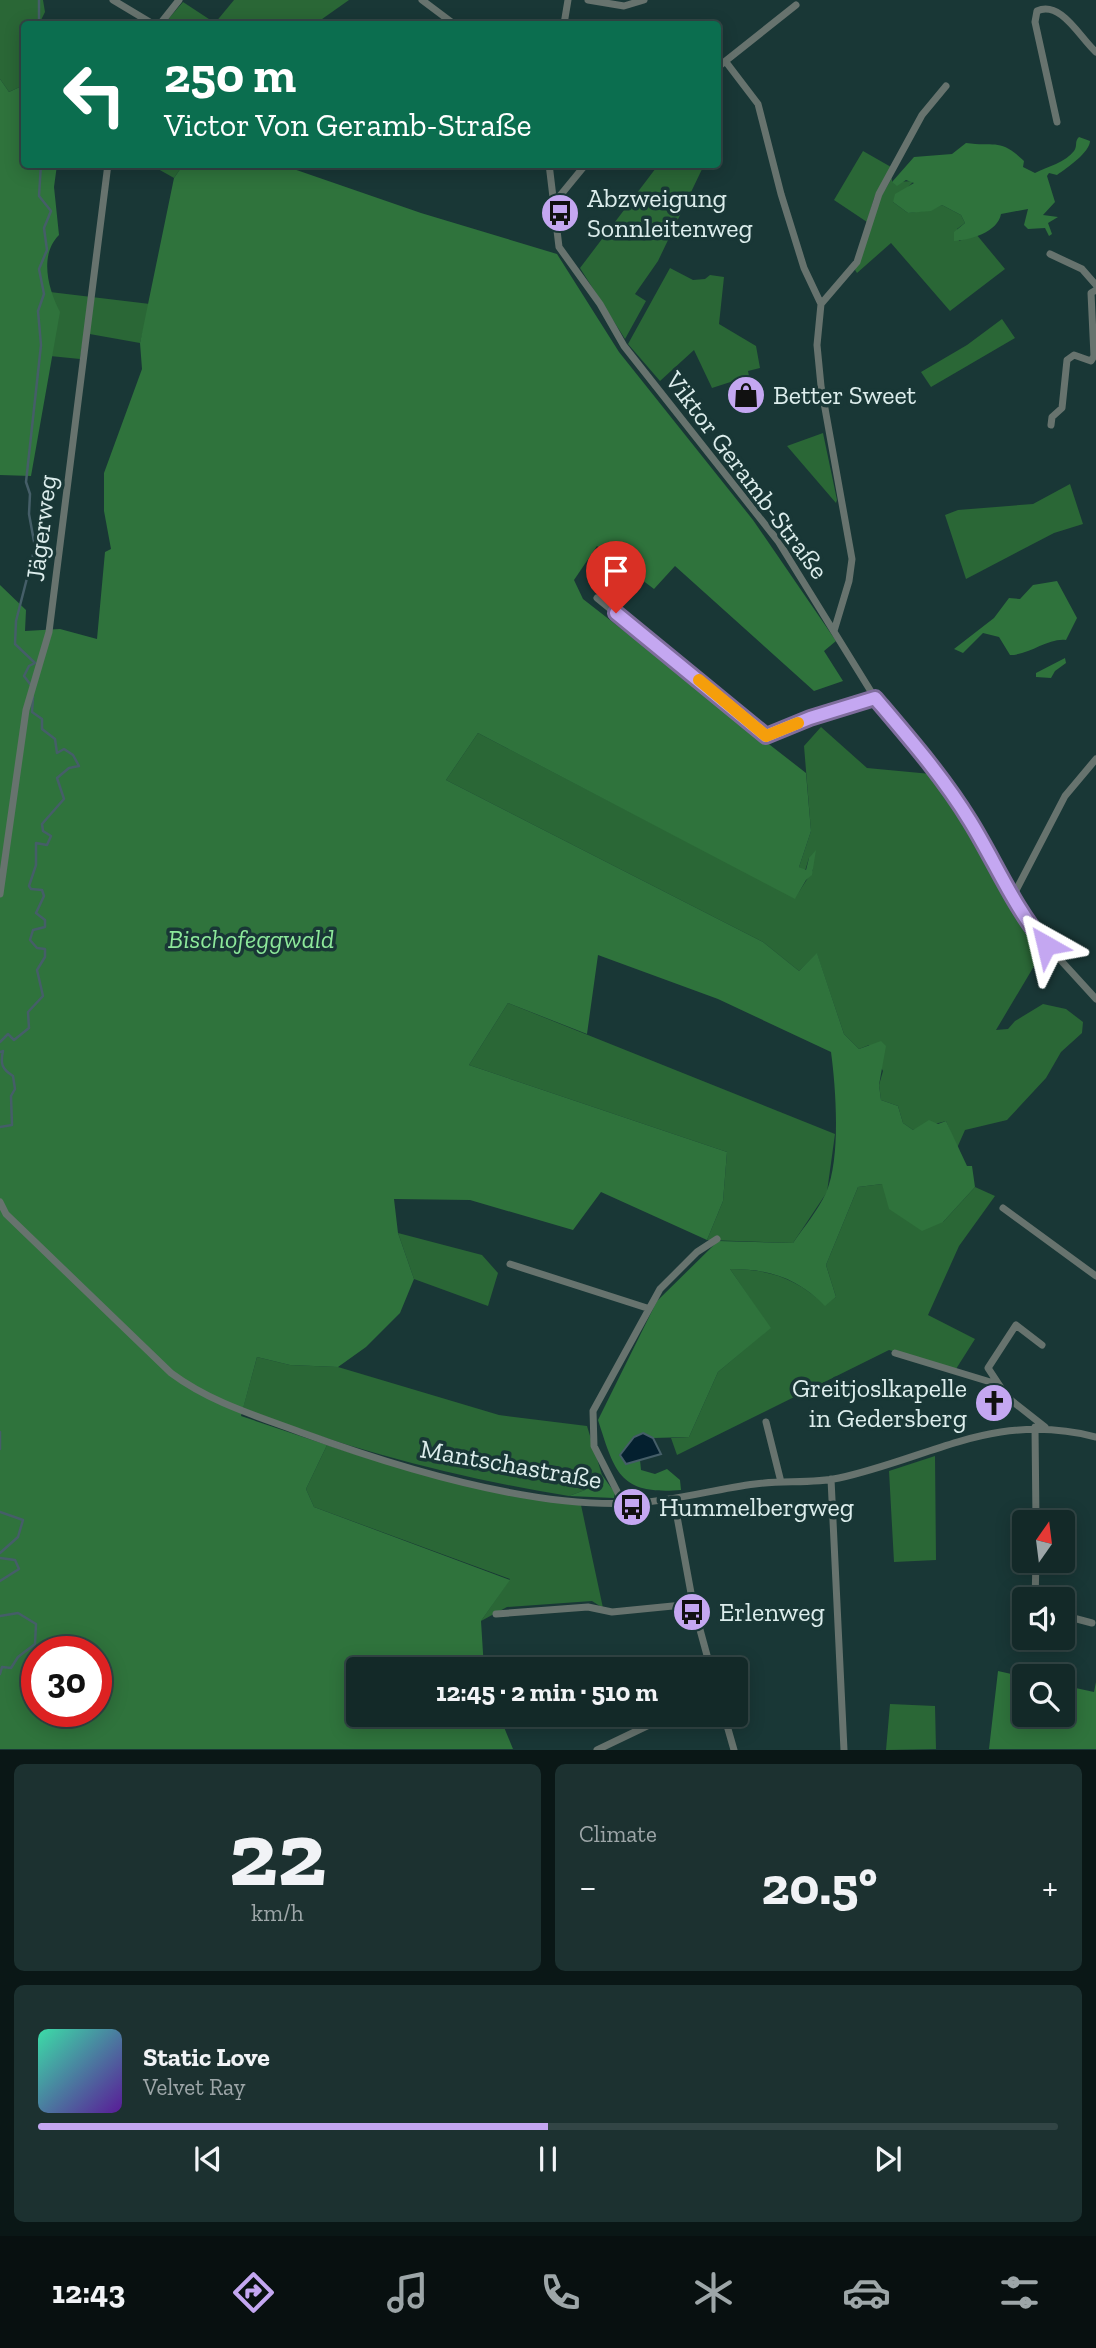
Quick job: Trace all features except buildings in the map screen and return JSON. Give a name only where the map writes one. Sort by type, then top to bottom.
[{"type":"street","points":[[113,0],[148,21]]},
{"type":"street","points":[[162,21],[179,0]]},
{"type":"street","points":[[422,0],[450,21]]},
{"type":"street","points":[[564,21],[568,0]]},
{"type":"street","points":[[588,0],[624,6],[643,0]]},
{"type":"street","points":[[721,65],[796,5]]},
{"type":"street","points":[[1057,122],[1035,22],[1036,13],[1046,8],[1059,11],[1096,51]]},
{"type":"street","points":[[726,62],[758,104],[781,194],[804,268],[821,303],[817,345],[821,386],[852,559],[834,631]]},
{"type":"street","points":[[821,303],[858,262],[879,194],[922,115],[946,86]]},
{"type":"street","name":"Jägerweg","points":[[0,894],[30,691],[49,632],[107,168]]},
{"type":"street","name":"Viktor Geramb-Straße","points":[[550,168],[559,247],[600,304],[624,346],[778,541],[875,698],[927,758],[956,800],[1012,898],[1038,936],[1096,999]]},
{"type":"street","points":[[554,203],[583,168]]},
{"type":"street","points":[[1050,254],[1082,269],[1096,288],[1091,293],[1089,302],[1094,356],[1089,361],[1074,355],[1067,360],[1062,408],[1052,417],[1051,425]]},
{"type":"street","points":[[597,597],[766,736],[810,718],[875,698]]},
{"type":"street","points":[[1012,898],[1065,796],[1096,759]]},
{"type":"street","name":"Mantschastraße","points":[[0,1202],[6,1213],[171,1373],[198,1393],[384,1462],[529,1494],[623,1503],[674,1500],[743,1485],[831,1479],[974,1437],[1035,1427],[1096,1437]]},
{"type":"street","points":[[1003,1208],[1096,1276]]},
{"type":"street","points":[[623,1503],[599,1461],[591,1425],[599,1397],[647,1308],[672,1276],[697,1252],[717,1239]]},
{"type":"street","points":[[510,1264],[647,1308]]},
{"type":"street","points":[[1042,1345],[1016,1325],[988,1368],[1007,1397],[1046,1428]]},
{"type":"street","points":[[895,1353],[998,1385]]},
{"type":"street","points":[[766,1422],[781,1482]]},
{"type":"street","points":[[1035,1427],[1036,1510]]},
{"type":"street","points":[[831,1479],[844,1749]]},
{"type":"street","points":[[674,1500],[693,1604],[707,1657]]},
{"type":"street","points":[[496,1614],[588,1607],[612,1612],[693,1604]]},
{"type":"street","points":[[1075,1618],[1092,1623]]},
{"type":"street","points":[[597,1749],[644,1727]]},
{"type":"street","points":[[728,1727],[734,1749]]},
{"type":"green space","points":[[0,0],[43,0],[45,12],[40,21],[21,21],[21,86],[9,92],[0,79]]},
{"type":"green space","points":[[234,0],[349,0],[319,21],[217,21]]},
{"type":"green space","points":[[183,2],[212,21],[167,21]]},
{"type":"green space","points":[[0,79],[9,92],[21,86],[21,168],[57,168],[54,187],[59,235],[49,252],[47,262],[49,283],[60,312],[31,476],[0,475]]},
{"type":"green space","points":[[1079,137],[1090,141],[1086,150],[1057,175],[1049,173],[1047,176],[1055,202],[1043,215],[1058,217],[1048,223],[1052,234],[1049,236],[1045,228],[1028,229],[1024,225],[1028,209],[1001,214],[995,226],[989,230],[975,237],[954,241],[954,232],[965,223],[961,215],[942,205],[931,211],[908,213],[893,202],[895,194],[914,183],[906,180],[897,186],[892,182],[914,157],[952,154],[966,143],[997,145],[1016,154],[1024,161],[1023,167],[1035,173],[1071,155]]},
{"type":"green space","points":[[863,151],[891,167],[874,198],[867,222],[834,200]]},
{"type":"green space","points":[[156,168],[181,168],[174,178]]},
{"type":"green space","name":"Bischofeggwald","points":[[181,168],[291,168],[421,213],[557,254],[619,352],[753,520],[836,641],[824,651],[843,681],[814,691],[675,566],[654,589],[597,546],[574,580],[583,599],[806,773],[811,831],[799,867],[806,870],[809,858],[816,850],[812,875],[795,899],[478,733],[446,780],[763,942],[799,971],[817,953],[844,1034],[859,1049],[881,1041],[886,1046],[879,1085],[881,1100],[898,1106],[903,1123],[913,1130],[929,1120],[938,1124],[946,1121],[967,1166],[972,1166],[975,1187],[943,1222],[922,1231],[889,1209],[882,1184],[858,1187],[826,1265],[836,1297],[825,1306],[804,1288],[782,1277],[758,1271],[730,1269],[771,1328],[718,1372],[689,1437],[653,1438],[643,1433],[626,1464],[640,1460],[641,1470],[655,1474],[667,1469],[680,1480],[681,1490],[661,1491],[632,1484],[616,1467],[598,1420],[657,1301],[718,1241],[793,1243],[819,1206],[831,1178],[836,1104],[831,1052],[718,999],[598,955],[587,1034],[508,1003],[469,1065],[727,1152],[723,1201],[707,1240],[601,1192],[573,1230],[470,1200],[394,1199],[398,1233],[414,1279],[400,1313],[366,1347],[338,1367],[290,1365],[257,1357],[241,1416],[327,1445],[306,1489],[314,1507],[510,1580],[481,1621],[483,1657],[346,1657],[346,1727],[504,1727],[513,1749],[0,1749],[0,585],[26,610],[25,631],[60,629],[97,639],[105,552],[111,549],[104,511],[104,473],[142,369],[140,343],[174,178]]},
{"type":"green space","points":[[656,168],[703,168],[658,261],[635,294],[646,301],[625,339],[580,268]]},
{"type":"green space","points":[[892,178],[892,182],[914,181],[893,202],[908,213],[931,210],[942,205],[961,215],[965,223],[957,229],[959,241],[976,234],[1005,269],[950,311],[891,243],[857,273],[855,270],[876,205]]},
{"type":"green space","points":[[670,268],[693,280],[705,279],[710,275],[724,277],[719,324],[756,346],[760,368],[748,371],[749,376],[712,388],[694,350],[660,381],[628,344]]},
{"type":"green space","points":[[50,292],[150,304],[140,343],[84,333],[80,359],[50,356],[59,312]]},
{"type":"green space","points":[[1002,319],[1015,338],[931,387],[921,372],[967,345]]},
{"type":"green space","points":[[823,433],[837,500],[836,503],[787,446]]},
{"type":"green space","points":[[1070,484],[1083,524],[1054,533],[966,579],[945,515],[958,510],[1033,504]]},
{"type":"green space","points":[[1057,581],[1077,618],[1066,640],[1052,641],[1010,655],[999,637],[983,633],[963,653],[954,649],[994,618],[1009,598],[1020,599],[1033,585]]},
{"type":"green space","points":[[1065,658],[1066,663],[1055,671],[1051,678],[1036,677],[1036,673]]},
{"type":"green space","points":[[821,727],[867,768],[931,774],[999,886],[1043,951],[996,1030],[1008,1029],[1015,1021],[1043,1004],[1066,1009],[1083,1022],[1082,1033],[1061,1052],[1046,1078],[1007,1120],[965,1130],[957,1148],[946,1121],[913,1130],[903,1123],[898,1106],[881,1100],[879,1085],[883,1071],[869,1045],[859,1049],[844,1034],[817,954],[799,971],[763,942],[446,780],[478,733],[795,898],[813,870],[809,858],[805,871],[799,867],[811,831],[804,746]]},
{"type":"green space","points":[[508,1003],[835,1134],[827,1192],[793,1243],[707,1240],[723,1201],[727,1152],[469,1065]]},
{"type":"green space","points":[[882,1184],[943,1222],[975,1187],[995,1196],[959,1246],[928,1315],[975,1339],[956,1369],[889,1350],[677,1455],[671,1438],[689,1437],[718,1372],[770,1328],[730,1269],[770,1273],[781,1277],[803,1288],[825,1305],[836,1297],[826,1265],[858,1187]]},
{"type":"green space","points":[[398,1233],[482,1255],[498,1273],[488,1306],[414,1279]]},
{"type":"green space","points":[[257,1357],[290,1365],[338,1367],[499,1415],[587,1426],[602,1475],[585,1490],[569,1496],[486,1481],[363,1450],[323,1437],[243,1408]]},
{"type":"green space","points":[[327,1445],[452,1481],[581,1505],[603,1608],[592,1601],[507,1607],[481,1621],[510,1579],[314,1507],[306,1489]]},
{"type":"green space","points":[[935,1456],[936,1560],[894,1562],[889,1471]]},
{"type":"green space","points":[[602,1475],[615,1493],[614,1498],[569,1496],[585,1490]]},
{"type":"green space","points":[[998,1671],[1012,1674],[1012,1727],[1075,1727],[1075,1688],[1094,1692],[1096,1682],[1096,1749],[989,1749]]},
{"type":"green space","points":[[890,1704],[935,1706],[936,1749],[886,1750]]},
{"type":"water","points":[[643,1433],[653,1438],[661,1454],[626,1464],[620,1455],[634,1437]]},
{"type":"waterway","points":[[39,0],[39,21]]},
{"type":"waterway","points":[[30,684],[24,676],[29,666],[35,663],[15,644],[16,621],[35,547],[29,514],[30,494],[26,482],[41,345],[38,311],[44,294],[39,269],[47,250],[44,228],[51,211],[39,196],[41,168]]},
{"type":"waterway","points":[[0,1042],[8,1034],[14,1040],[29,1028],[28,1012],[43,996],[37,970],[45,957],[45,949],[37,948],[30,940],[33,930],[45,927],[45,920],[36,913],[44,896],[42,890],[31,889],[29,886],[36,865],[36,843],[47,845],[51,836],[43,831],[42,824],[64,799],[57,778],[69,768],[79,766],[73,755],[64,749],[57,753],[55,739],[42,729],[42,719],[32,712],[33,697]]},
{"type":"waterway","points":[[0,1052],[3,1051],[3,1066],[13,1076],[15,1089],[11,1096],[12,1125],[0,1127]]},
{"type":"waterway","points":[[0,1432],[0,1449]]},
{"type":"waterway","points":[[0,1512],[23,1520],[18,1537],[0,1553]]},
{"type":"waterway","points":[[0,1558],[15,1560],[19,1569],[0,1581]]},
{"type":"waterway","points":[[0,1616],[18,1613],[36,1624],[35,1644],[18,1657],[11,1668],[2,1667],[0,1674]]},
{"type":"slow traffic","points":[[699,680],[766,736],[798,723]]},
{"type":"place","name":"Abzweigung Sonnleitenweg","points":[[560,213]]},
{"type":"place","name":"Better Sweet","points":[[746,395]]},
{"type":"place","name":"Greitjoslkapelle in Gedersberg","points":[[994,1403]]},
{"type":"place","name":"Hummelbergweg","points":[[632,1507]]},
{"type":"place","name":"Erlenweg","points":[[692,1612]]},
{"type":"route","points":[[616,613],[766,736],[810,718],[875,698],[927,758],[971,822],[1012,898],[1046,945]]}]
